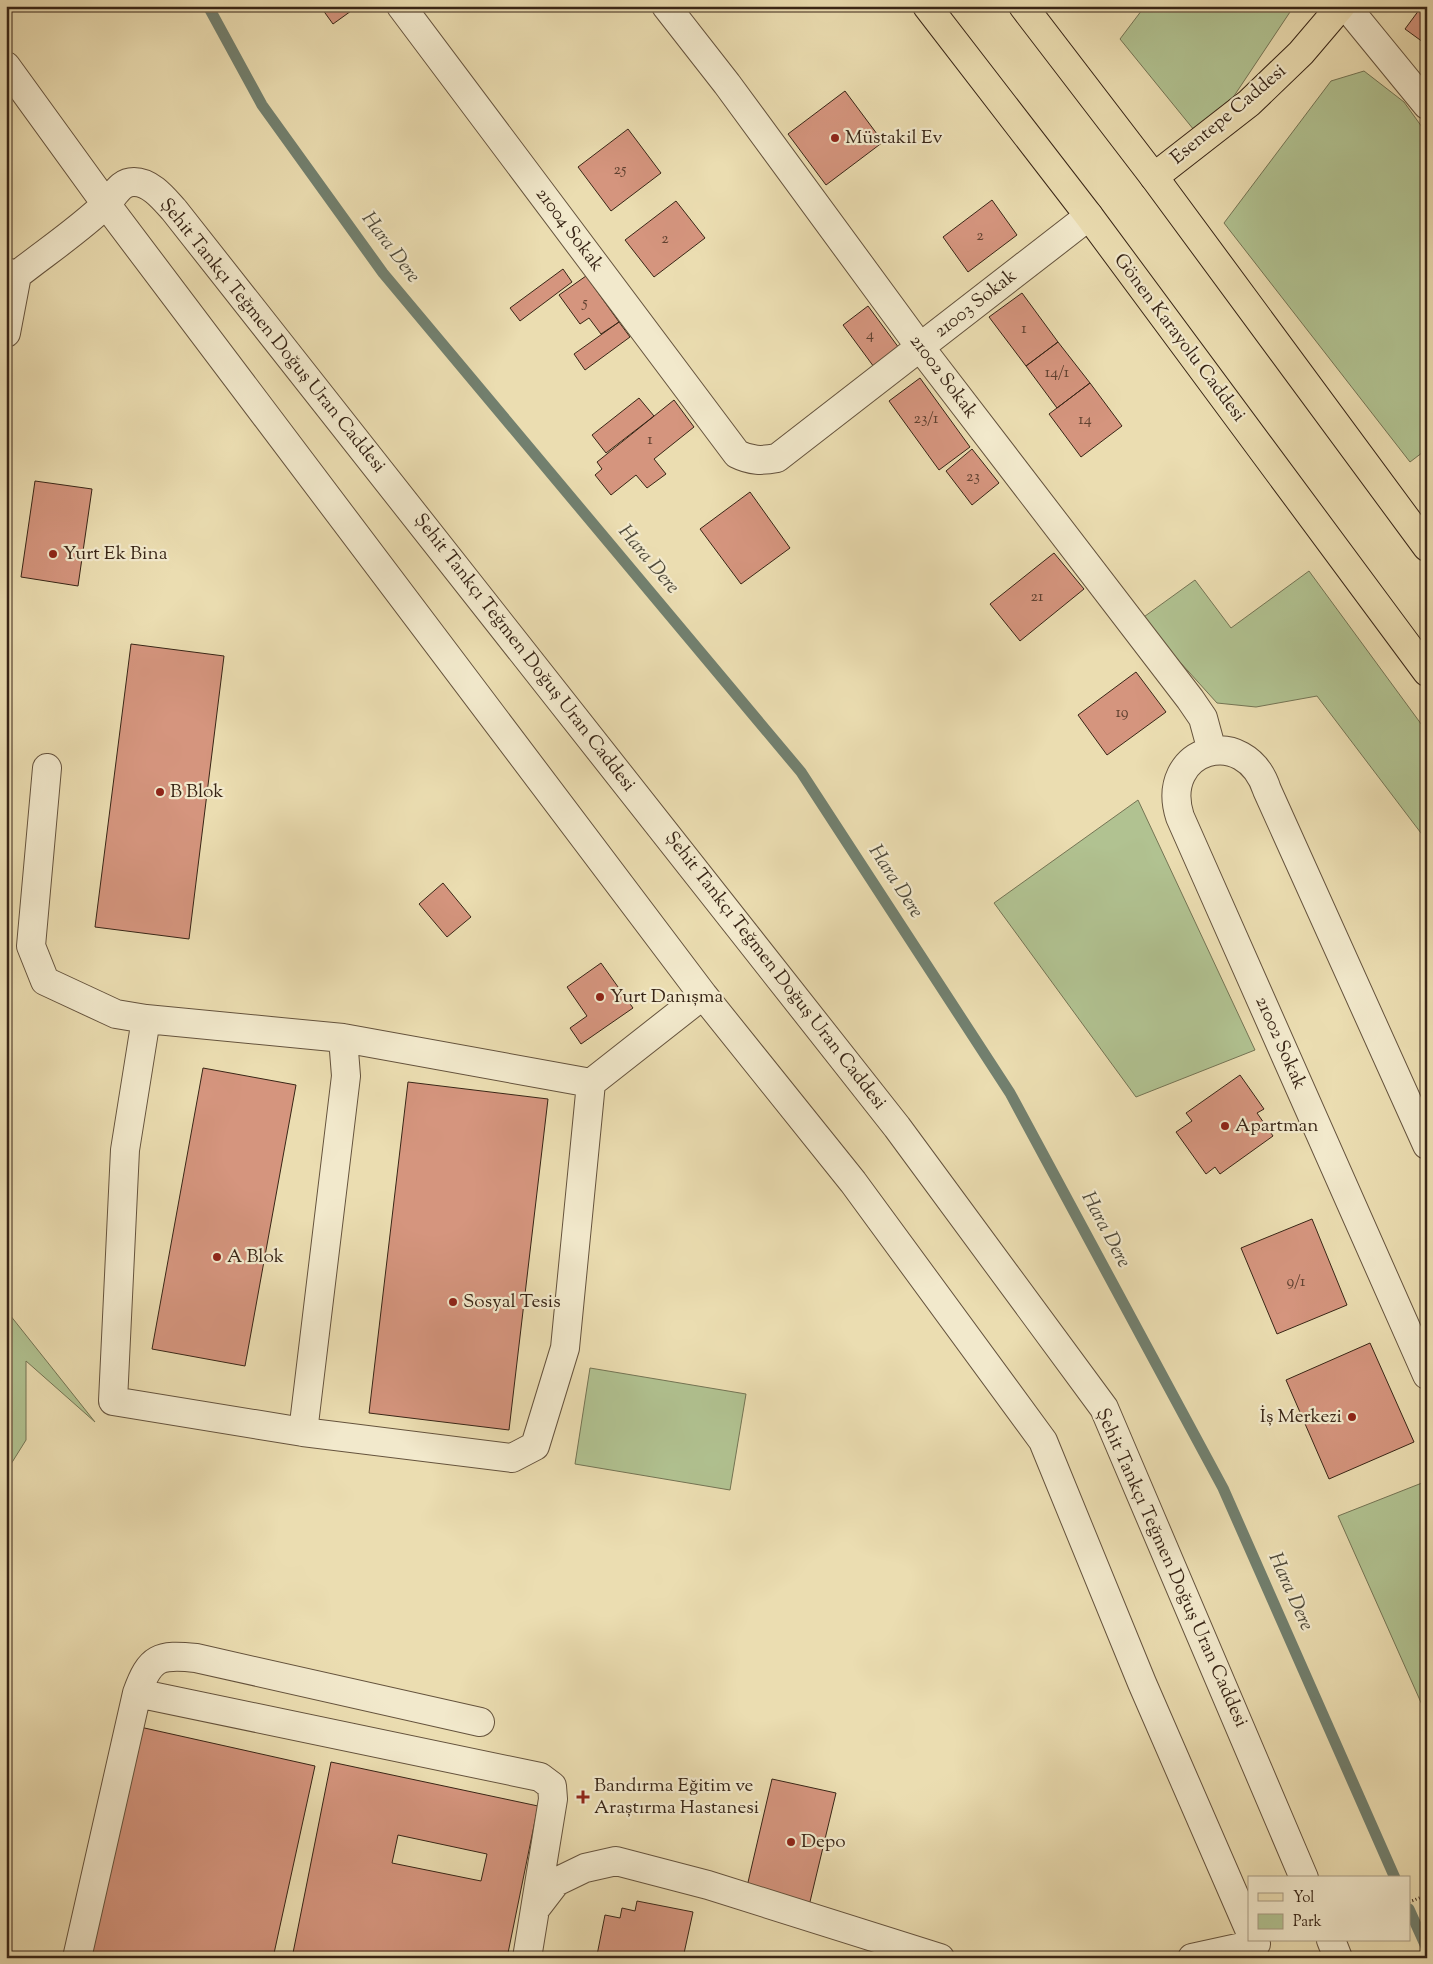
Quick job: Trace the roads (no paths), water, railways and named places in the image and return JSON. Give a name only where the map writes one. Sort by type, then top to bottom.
[{"type":"main road","name":"Gönen Karayolu Caddesi","points":[[927,6],[1089,216],[1427,672]]},
{"type":"main road","points":[[1023,6],[1154,177],[1427,547]]},
{"type":"main road","name":"Esentepe Caddesi","points":[[1154,177],[1249,103],[1301,53],[1341,6]]},
{"type":"street","name":"21004 Sokak","points":[[400,6],[737,454]]},
{"type":"street","name":"21002 Sokak","points":[[666,6],[727,84],[920,348],[1203,718],[1212,751],[1199,756],[1188,764],[1179,776],[1175,803],[1427,1375]]},
{"type":"street","points":[[1346,6],[1427,105]]},
{"type":"street","points":[[6,66],[106,204],[703,995],[853,1182],[1043,1441],[1142,1683],[1248,1927]]},
{"type":"street","name":"Şehit Tankçı Teğmen Doğuş Uran Caddesi","points":[[106,204],[118,188],[133,182],[145,183],[174,210],[898,1127],[1104,1408],[1303,1876]]},
{"type":"street","points":[[6,333],[12,273],[106,204]]},
{"type":"street","name":"21003 Sokak","points":[[737,454],[757,461],[777,458],[1089,216]]},
{"type":"street","points":[[1212,751],[1228,751],[1241,755],[1254,764],[1262,776],[1427,1145]]},
{"type":"street","points":[[47,768],[31,946],[45,981],[116,1014],[146,1019],[343,1038],[590,1083]]},
{"type":"street","points":[[146,1019],[125,1150],[113,1401],[303,1432],[512,1458],[535,1446],[564,1348],[590,1083],[703,995]]},
{"type":"street","points":[[303,1432],[346,1076],[343,1038]]},
{"type":"street","points":[[77,1958],[137,1693],[144,1672],[158,1660],[173,1656],[196,1658],[480,1722]]},
{"type":"street","points":[[137,1693],[540,1777],[552,1786],[553,1798],[527,1958]]},
{"type":"street","points":[[535,1909],[556,1882],[585,1868],[616,1861],[708,1885],[940,1958]]},
{"type":"street","points":[[1332,1942],[1338,1958]]},
{"type":"street","points":[[1192,1958],[1255,1943]]},
{"type":"waterway","name":"Hara Dere","points":[[208,6],[262,105],[383,273],[801,772],[1010,1093],[1223,1488],[1394,1876]]},
{"type":"waterway","name":"Hara Dere","points":[[1410,1911],[1427,1949]]},
{"type":"place","name":"Müstakil Ev","points":[[835,138]]},
{"type":"place","name":"Yurt Ek Bina","points":[[53,554]]},
{"type":"place","name":"B Blok","points":[[160,792]]},
{"type":"place","name":"Yurt Danışma","points":[[600,997]]},
{"type":"place","name":"Apartman","points":[[1225,1126]]},
{"type":"place","name":"A Blok","points":[[217,1257]]},
{"type":"place","name":"Sosyal Tesis","points":[[453,1302]]},
{"type":"place","name":"İş Merkezi","points":[[1352,1417]]},
{"type":"place","name":"Bandırma Eğitim ve Araştırma Hastanesi","points":[[583,1797]]},
{"type":"place","name":"Depo","points":[[791,1842]]}]
